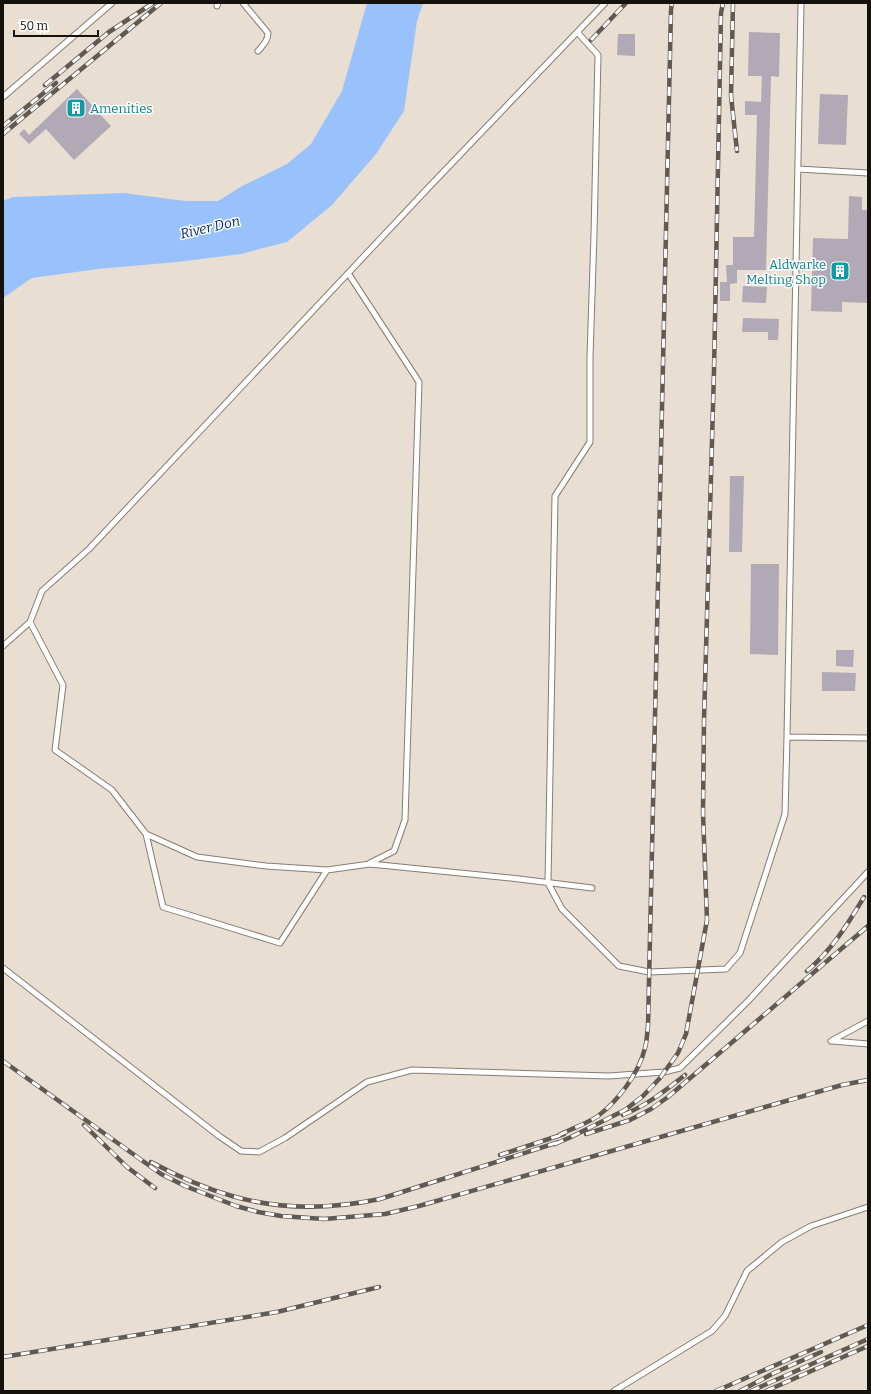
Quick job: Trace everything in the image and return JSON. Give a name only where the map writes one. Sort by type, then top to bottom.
[{"type":"lane","points":[[3,98],[112,3]]},
{"type":"lane","points":[[243,3],[268,33],[266,42],[258,52]]},
{"type":"lane","points":[[3,646],[30,622],[42,591],[89,549],[605,3]]},
{"type":"lane","points":[[577,32],[598,55],[590,357],[590,442],[555,496],[548,883],[562,908],[619,966],[649,972],[726,969],[740,953],[785,814],[801,3]]},
{"type":"lane","points":[[798,169],[868,173]]},
{"type":"lane","points":[[348,274],[419,382],[405,820],[394,851],[370,864]]},
{"type":"lane","points":[[30,622],[63,686],[55,750],[112,790],[146,834],[162,907],[280,943],[326,870]]},
{"type":"lane","points":[[787,737],[868,738]]},
{"type":"lane","points":[[146,834],[196,857],[266,866],[326,870],[370,864],[592,888]]},
{"type":"lane","points":[[3,968],[219,1136],[241,1151],[259,1152],[284,1138],[367,1082],[412,1070],[609,1076],[664,1072],[680,1068],[748,1001],[868,872]]},
{"type":"lane","points":[[868,1021],[831,1041],[868,1044]]},
{"type":"lane","points":[[614,1391],[712,1331],[725,1316],[748,1271],[782,1242],[811,1226],[868,1207]]},
{"type":"water","name":"River Don","points":[[367,3],[423,3],[417,21],[404,111],[376,154],[332,205],[287,242],[241,254],[177,262],[98,269],[32,278],[3,298],[3,201],[13,197],[124,193],[185,201],[218,201],[242,186],[287,164],[311,144],[342,91]]},
{"type":"building","points":[[749,32],[780,33],[779,77],[771,76],[766,270],[737,270],[737,283],[730,284],[730,301],[720,301],[720,282],[727,282],[726,265],[733,265],[733,237],[754,237],[757,115],[745,115],[745,101],[761,102],[762,76],[748,76]]},
{"type":"building","points":[[618,34],[635,34],[635,56],[617,55]]},
{"type":"building","name":"Amenities","points":[[77,89],[111,126],[74,160],[46,129],[29,144],[19,134],[24,129],[29,135]]},
{"type":"building","points":[[820,94],[848,95],[846,145],[818,144]]},
{"type":"building","name":"Aldwarke Melting Shop","points":[[849,196],[862,197],[862,210],[868,210],[868,303],[842,302],[842,312],[811,311],[813,238],[848,239]]},
{"type":"building","points":[[743,286],[767,287],[766,303],[742,302]]},
{"type":"building","points":[[743,318],[779,319],[778,340],[768,340],[768,332],[742,332]]},
{"type":"building","points":[[730,476],[744,476],[742,552],[729,552]]},
{"type":"building","points":[[751,564],[779,564],[778,655],[750,654]]},
{"type":"building","points":[[836,650],[854,650],[853,667],[836,666]]},
{"type":"building","points":[[822,672],[856,673],[855,691],[822,691]]},
{"type":"railway","points":[[45,85],[109,32],[153,3]]},
{"type":"railway","points":[[3,134],[161,3]]},
{"type":"railway","points":[[591,40],[626,3]]},
{"type":"railway","points":[[559,1135],[598,1116],[613,1103],[627,1086],[642,1057],[646,1045],[648,1026],[672,3]]},
{"type":"railway","points":[[555,1144],[625,1110],[643,1096],[660,1078],[678,1053],[686,1034],[707,920],[703,813],[704,720],[714,371],[721,13],[723,3]]},
{"type":"railway","points":[[733,3],[731,96],[737,151]]},
{"type":"railway","points":[[3,126],[56,83]]},
{"type":"railway","points":[[807,971],[831,946],[864,897]]},
{"type":"railway","points":[[586,1134],[630,1120],[651,1109],[668,1097],[868,926]]},
{"type":"railway","points":[[3,1061],[161,1174],[185,1186],[236,1206],[258,1212],[281,1216],[324,1219],[385,1214],[419,1206],[842,1085],[868,1080]]},
{"type":"railway","points":[[623,1115],[648,1102],[685,1075]]},
{"type":"railway","points":[[84,1125],[127,1167],[155,1188]]},
{"type":"railway","points":[[500,1155],[564,1134]]},
{"type":"railway","points":[[151,1162],[211,1189],[250,1201],[287,1206],[325,1206],[343,1205],[380,1199],[559,1142]]},
{"type":"railway","points":[[3,1357],[277,1312],[379,1287]]},
{"type":"railway","points":[[716,1391],[868,1325]]},
{"type":"railway","points":[[751,1391],[868,1339]]},
{"type":"railway","points":[[766,1391],[868,1346]]},
{"type":"railway","points":[[740,1391],[774,1373],[821,1352]]},
{"type":"place","name":"Amenities","points":[[76,108]]},
{"type":"place","name":"Aldwarke Melting Shop","points":[[840,271]]}]
